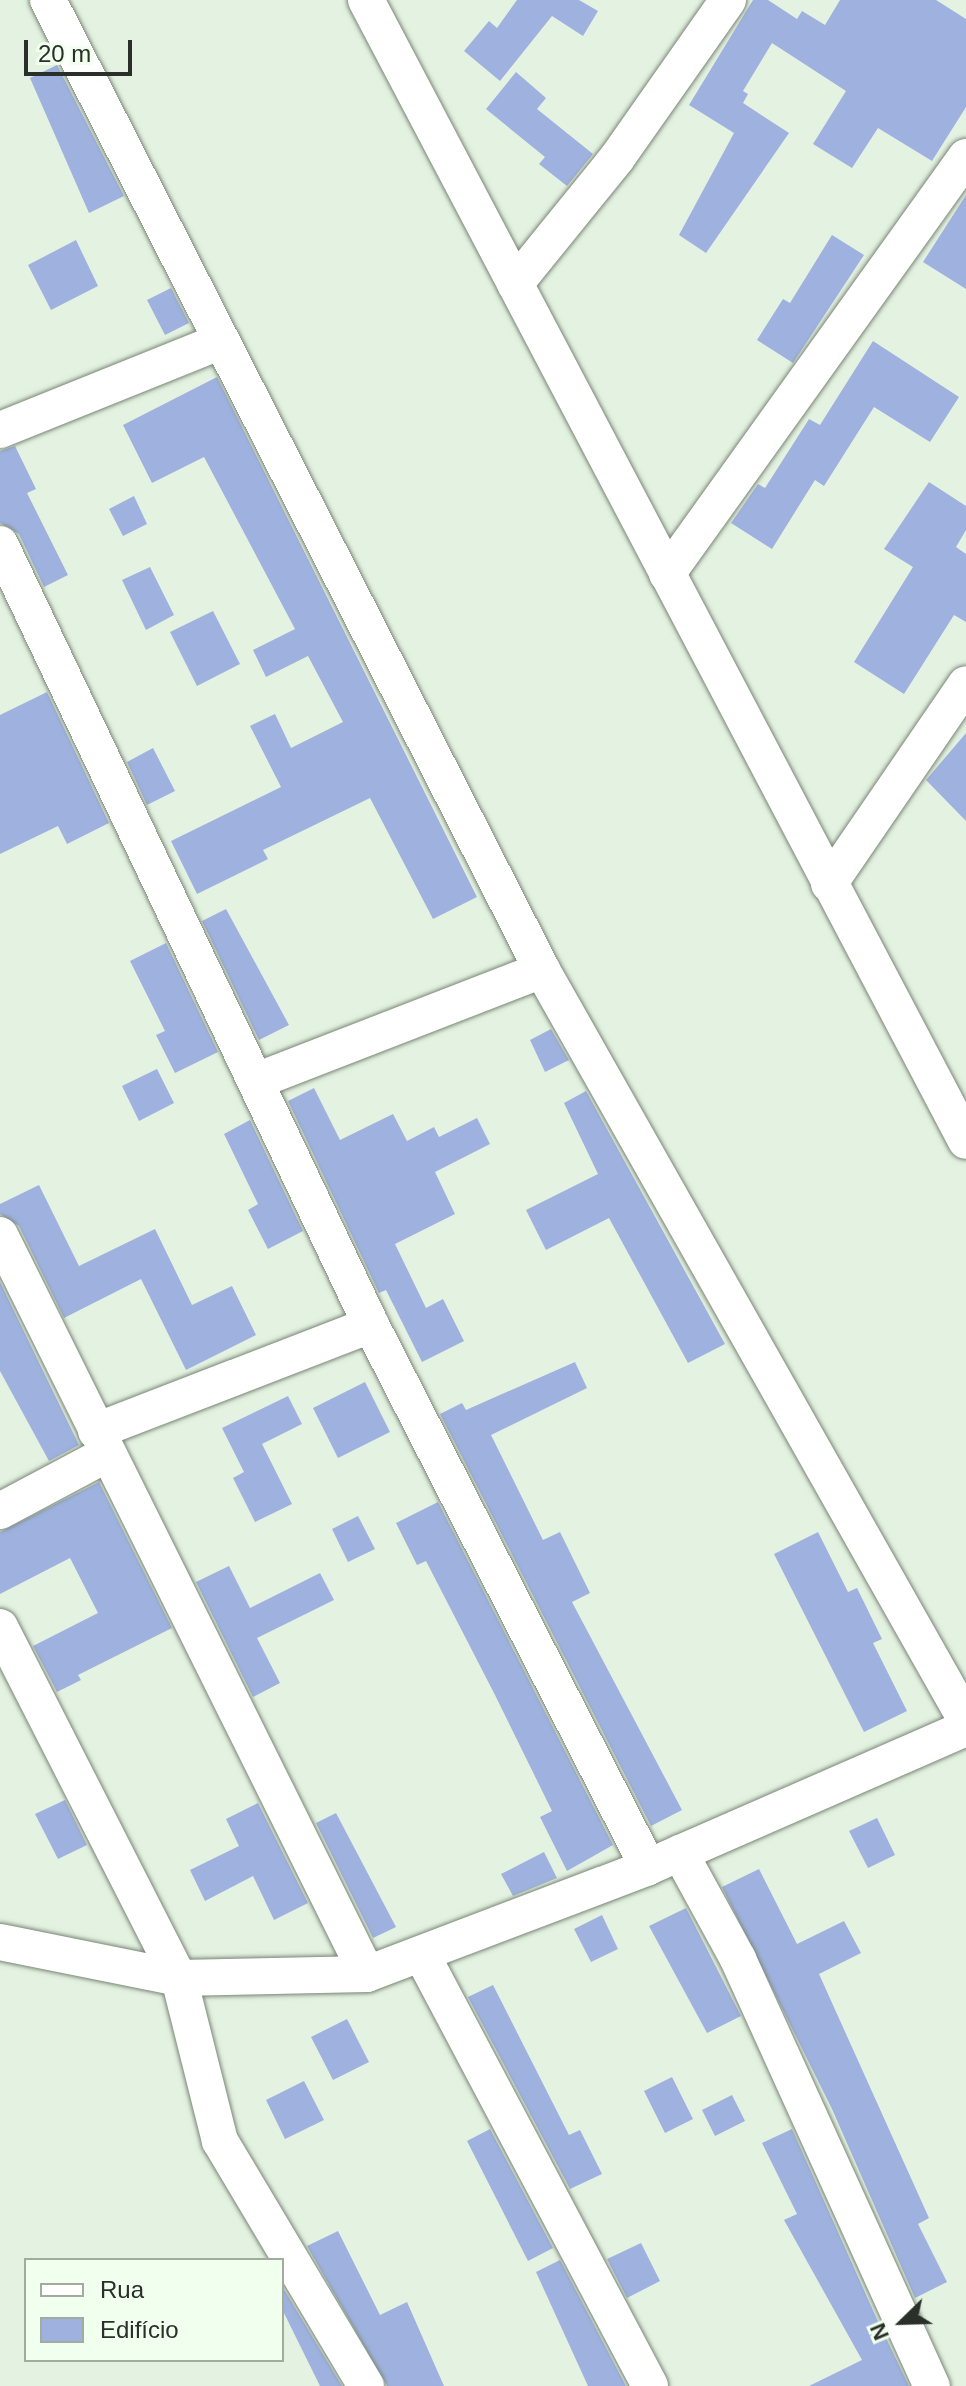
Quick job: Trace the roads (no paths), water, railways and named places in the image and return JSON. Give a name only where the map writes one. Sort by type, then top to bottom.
[{"type":"street","points":[[48,0],[542,970],[966,1720]]},
{"type":"street","points":[[515,284],[617,158],[728,0]]},
{"type":"street","points":[[369,2],[829,884],[954,1089],[966,1141]]},
{"type":"street","points":[[667,574],[966,157]]},
{"type":"street","points":[[0,430],[221,341]]},
{"type":"street","points":[[0,544],[371,1325],[664,1860],[738,1959],[932,2386]]},
{"type":"street","points":[[829,884],[966,684]]},
{"type":"street","points":[[256,1081],[542,970]]},
{"type":"street","points":[[0,1235],[367,1974]]},
{"type":"street","points":[[0,1511],[101,1443],[371,1325]]},
{"type":"street","points":[[0,1627],[179,1978],[220,2141],[366,2386]]},
{"type":"street","points":[[0,1942],[179,1978],[321,1980],[367,1974],[423,1957],[664,1860],[966,1728]]},
{"type":"street","points":[[423,1957],[650,2386]]}]
